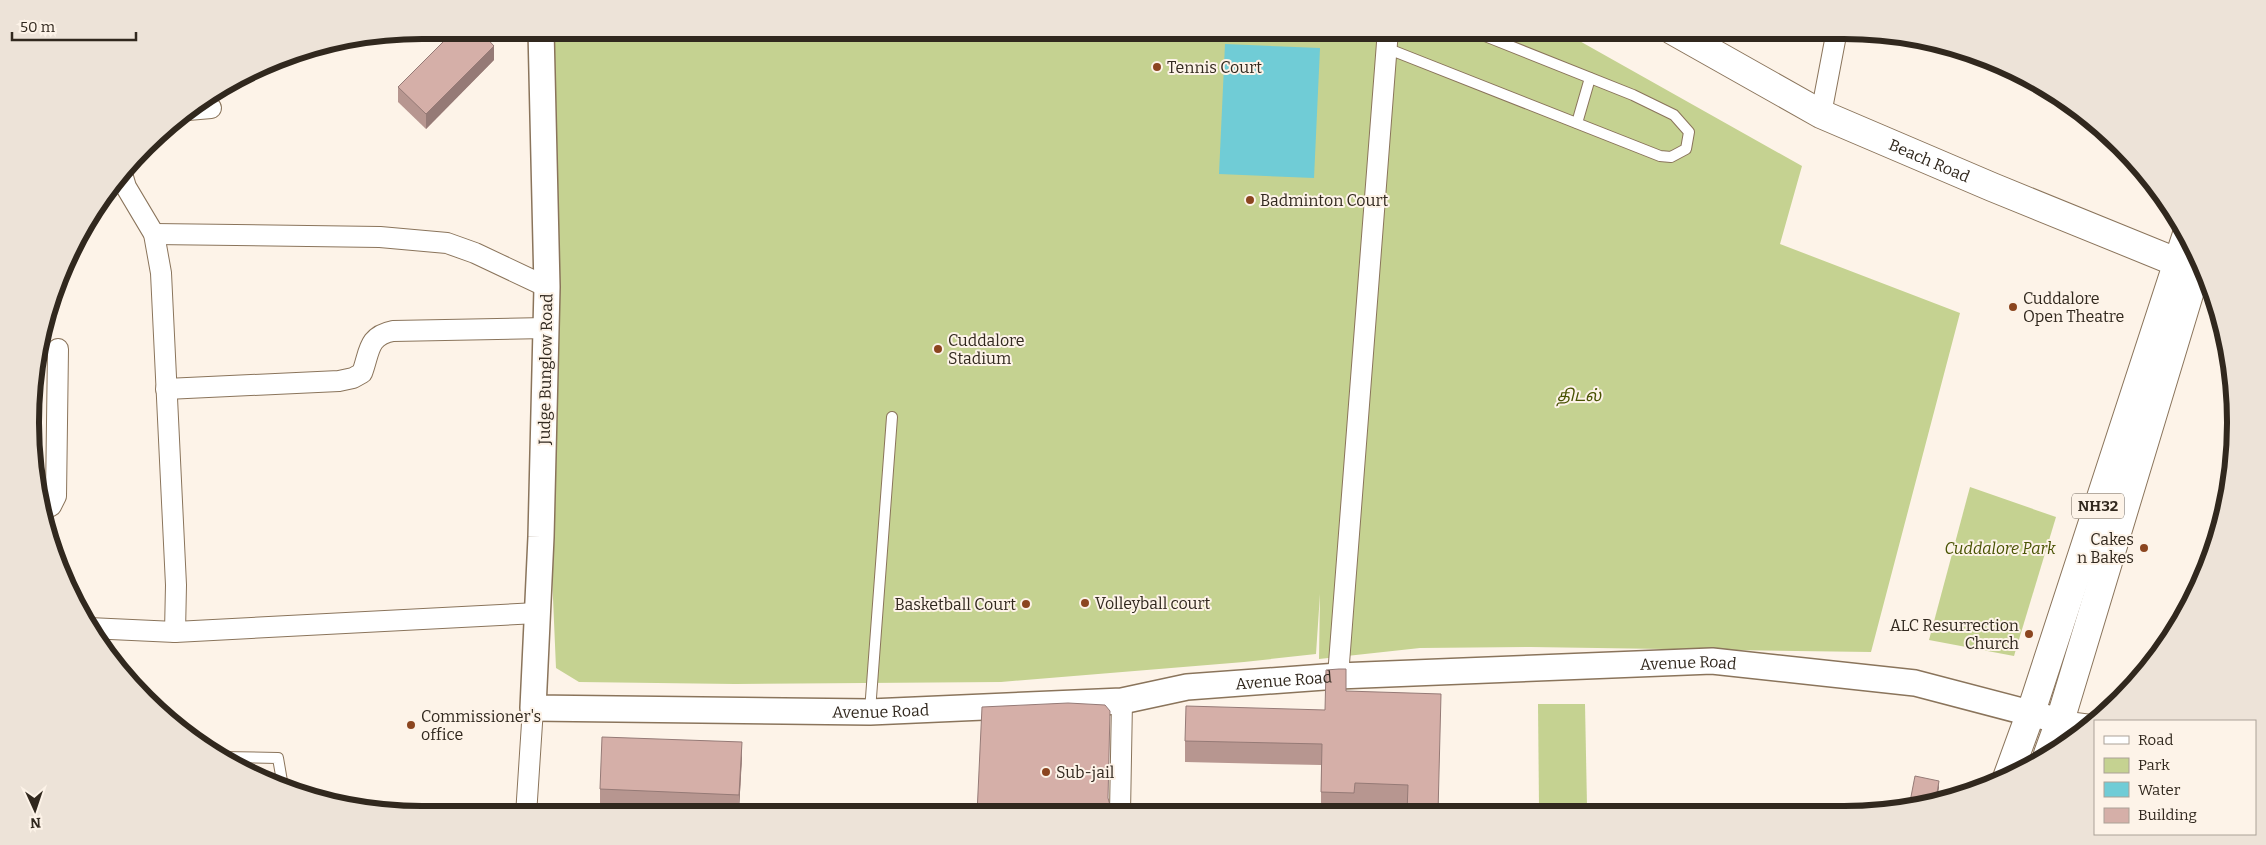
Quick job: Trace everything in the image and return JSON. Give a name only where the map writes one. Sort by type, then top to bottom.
[{"type":"main road","name":"Beach Road","points":[[1688,39],[1821,114],[2194,267]]},
{"type":"main road","name":"NH32","points":[[2011,768],[2195,268]]},
{"type":"main road","name":"NH32","points":[[2051,745],[2195,268]]},
{"type":"street","name":"Judge Bunglow Road","points":[[533,708],[541,537],[547,287],[542,39]]},
{"type":"street","points":[[1338,676],[1387,39]]},
{"type":"street","points":[[1821,114],[1835,39]]},
{"type":"street","points":[[201,109],[211,108]]},
{"type":"street","points":[[125,180],[154,234],[161,273],[176,584],[174,632]]},
{"type":"street","points":[[154,234],[380,237],[438,242],[476,253],[547,287]]},
{"type":"street","points":[[166,389],[339,381],[353,378],[362,373],[371,342],[382,333],[393,331],[546,328]]},
{"type":"street","points":[[48,507],[51,506],[56,496],[58,349]]},
{"type":"street","points":[[99,628],[174,632],[537,613]]},
{"type":"street","name":"Avenue Road","points":[[533,708],[870,712],[1122,701],[1187,687],[1338,676],[1712,661],[1914,683],[2060,721]]},
{"type":"street","points":[[1120,806],[1122,701]]},
{"type":"street","points":[[527,806],[533,708]]},
{"type":"street","points":[[2060,721],[2081,724]]},
{"type":"lane","points":[[1387,39],[1577,123],[1660,156],[1671,157],[1678,155],[1686,149],[1689,141],[1689,132],[1674,115],[1633,95],[1492,39]]},
{"type":"lane","points":[[1577,123],[1590,78]]},
{"type":"lane","points":[[870,712],[892,417]]},
{"type":"lane","points":[[235,757],[278,758],[282,779]]},
{"type":"green space","name":"Cuddalore Stadium","points":[[551,39],[1576,39],[1802,166],[1780,244],[1960,313],[1871,652],[1531,647],[1420,648],[1319,659],[1320,594],[1316,654],[1244,662],[1001,682],[735,684],[579,682],[556,668],[546,434]]},
{"type":"green space","name":"Cuddalore Park","points":[[1970,487],[2056,517],[2014,656],[1929,640]]},
{"type":"green space","points":[[1538,704],[1585,704],[1587,806],[1539,806]]},
{"type":"water","points":[[1225,44],[1320,48],[1314,178],[1219,174]]},
{"type":"building","points":[[446,39],[487,39],[494,46],[426,114],[398,87]]},
{"type":"building","points":[[1346,669],[1346,691],[1441,694],[1438,806],[1407,806],[1408,785],[1355,783],[1354,793],[1321,792],[1322,744],[1185,741],[1186,706],[1325,710],[1326,670]]},
{"type":"building","name":"Sub-jail","points":[[1068,703],[1105,705],[1110,711],[1108,798],[1110,806],[977,806],[982,707]]},
{"type":"building","points":[[602,737],[742,742],[739,795],[600,789]]},
{"type":"building","points":[[1915,776],[1939,781],[1937,794],[1910,800]]},
{"type":"place","name":"Tennis Court","points":[[1157,67]]},
{"type":"place","name":"Badminton Court","points":[[1250,200]]},
{"type":"place","name":"Cuddalore Open Theatre","points":[[2013,307]]},
{"type":"place","name":"Cuddalore Stadium","points":[[938,349]]},
{"type":"place","name":"Cakes n Bakes","points":[[2144,548]]},
{"type":"place","name":"Volleyball court","points":[[1085,603]]},
{"type":"place","name":"Basketball Court","points":[[1026,604]]},
{"type":"place","name":"ALC Resurrection Church","points":[[2029,634]]},
{"type":"place","name":"Commissioner's office","points":[[411,725]]},
{"type":"place","name":"Sub-jail","points":[[1046,772]]},
{"type":"park label","name":"திடல்","points":[[1579,395]]}]
